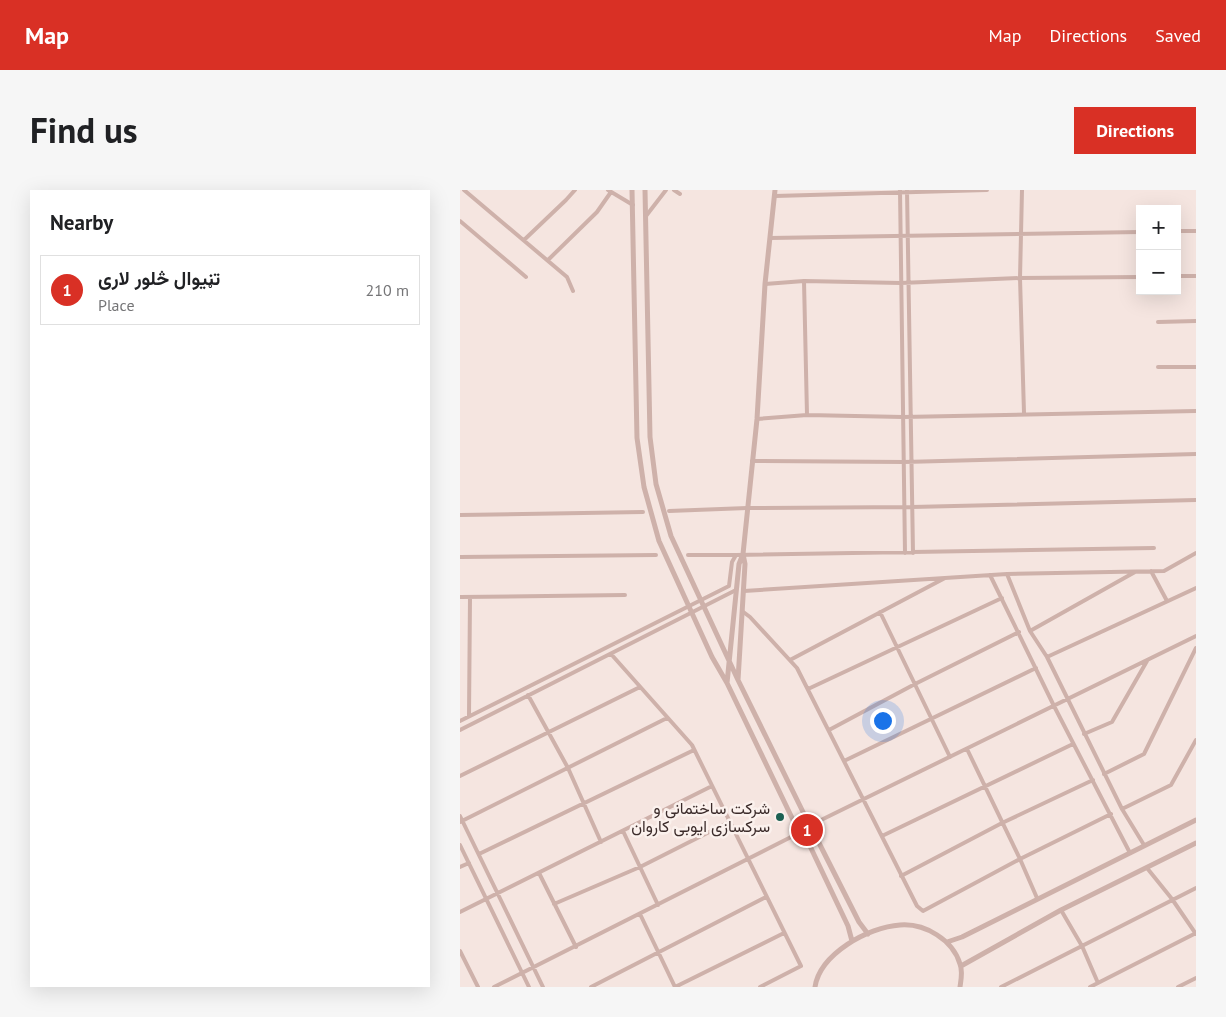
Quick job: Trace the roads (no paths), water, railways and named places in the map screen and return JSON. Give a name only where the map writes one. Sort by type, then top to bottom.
[{"type":"street","points":[[464,190],[567,277],[573,291]]},
{"type":"street","points":[[524,240],[575,190]]},
{"type":"street","points":[[632,190],[637,438],[643,479],[659,541],[712,657],[727,683],[794,822]]},
{"type":"street","points":[[645,190],[650,437],[656,484],[671,536],[700,601],[729,664],[805,816]]},
{"type":"street","points":[[646,216],[666,190]]},
{"type":"street","points":[[674,190],[680,194]]},
{"type":"street","points":[[738,680],[744,591],[745,564],[743,554],[757,419],[764,284],[775,193],[987,190]]},
{"type":"street","points":[[1022,190],[1020,278],[1024,414]]},
{"type":"street","points":[[548,260],[597,212],[610,191],[632,205]]},
{"type":"street","points":[[908,191],[913,553]]},
{"type":"street","points":[[900,192],[905,553]]},
{"type":"street","points":[[460,221],[526,277]]},
{"type":"street","points":[[1181,232],[1196,231]]},
{"type":"street","points":[[770,238],[1136,232]]},
{"type":"street","points":[[1181,276],[1196,276]]},
{"type":"street","points":[[764,284],[804,281],[901,283],[1020,278],[1136,277]]},
{"type":"street","points":[[804,281],[807,415]]},
{"type":"street","points":[[1158,322],[1196,321]]},
{"type":"street","points":[[1158,368],[1196,367]]},
{"type":"street","points":[[757,419],[807,415],[911,417],[1196,411]]},
{"type":"street","points":[[752,461],[904,462],[1196,454]]},
{"type":"street","points":[[669,511],[1196,500]]},
{"type":"street","points":[[460,515],[643,512]]},
{"type":"street","points":[[688,555],[1154,548]]},
{"type":"street","points":[[744,591],[1007,574],[1164,571],[1196,553]]},
{"type":"street","points":[[727,683],[739,564],[743,554]]},
{"type":"street","points":[[460,557],[656,555]]},
{"type":"street","points":[[460,721],[729,586],[732,562],[736,555]]},
{"type":"street","points":[[1030,631],[1137,571]]},
{"type":"street","points":[[1150,571],[1166,601]]},
{"type":"street","points":[[1007,574],[1030,631],[1047,657],[1122,809],[1144,845]]},
{"type":"street","points":[[990,575],[1073,744],[1130,853]]},
{"type":"street","points":[[790,660],[946,578]]},
{"type":"street","points":[[1047,657],[1196,588]]},
{"type":"street","points":[[460,730],[736,590]]},
{"type":"street","points":[[460,597],[625,595]]},
{"type":"street","points":[[469,716],[470,597]]},
{"type":"street","points":[[808,689],[1002,598]]},
{"type":"street","points":[[742,611],[750,617],[797,668],[901,876],[917,906],[923,911],[1020,859],[1111,814]]},
{"type":"street","points":[[880,612],[950,757]]},
{"type":"street","points":[[829,730],[1019,632]]},
{"type":"street","points":[[818,822],[1196,636]]},
{"type":"street","points":[[1104,774],[1144,754],[1196,648]]},
{"type":"street","points":[[611,654],[692,745],[801,966],[760,987]]},
{"type":"street","points":[[1084,734],[1112,722],[1148,660]]},
{"type":"street","points":[[844,761],[1036,668]]},
{"type":"street","points":[[460,776],[640,687]]},
{"type":"street","points":[[528,696],[568,768],[601,842]]},
{"type":"street","points":[[461,822],[668,718]]},
{"type":"street","points":[[1122,809],[1171,785],[1196,740]]},
{"type":"street","points":[[882,836],[1073,744]]},
{"type":"street","points":[[967,749],[1037,898]]},
{"type":"street","points":[[479,854],[694,750]]},
{"type":"street","points":[[901,876],[1002,823],[1093,780]]},
{"type":"street","points":[[460,912],[712,786]]},
{"type":"street","points":[[460,816],[461,822],[479,854],[544,987]]},
{"type":"street","points":[[805,816],[818,822],[820,830],[817,839],[809,844],[800,843],[793,836],[792,827],[797,819],[805,816]]},
{"type":"street","points":[[947,942],[962,937],[1196,820]]},
{"type":"street","points":[[554,904],[640,867],[729,822]]},
{"type":"street","points":[[623,831],[658,905]]},
{"type":"street","points":[[494,987],[793,836]]},
{"type":"street","points":[[817,839],[859,922],[868,934]]},
{"type":"street","points":[[961,966],[1061,910],[1196,843]]},
{"type":"street","points":[[809,844],[848,926],[852,941]]},
{"type":"street","points":[[460,845],[529,987]]},
{"type":"street","points":[[460,867],[469,863]]},
{"type":"street","points":[[1090,987],[1196,933],[1147,868]]},
{"type":"street","points":[[539,873],[576,947]]},
{"type":"street","points":[[1001,987],[1196,888]]},
{"type":"street","points":[[590,987],[766,898]]},
{"type":"street","points":[[1061,910],[1082,946],[1098,983]]},
{"type":"street","points":[[640,914],[675,987],[784,934]]},
{"type":"street","points":[[814,987],[822,967],[835,953],[852,941],[868,934],[900,925],[916,926],[932,932],[947,942],[956,953],[961,966],[960,987]]},
{"type":"street","points":[[461,954],[478,987]]},
{"type":"street","points":[[1178,987],[1196,978]]},
{"type":"place","name":"شرکت ساختمانی و سرکسازی ایوبی کاروان","points":[[780,817]]},
{"type":"place","name":"تڼیوال څلور لاری","points":[[807,830]]}]
